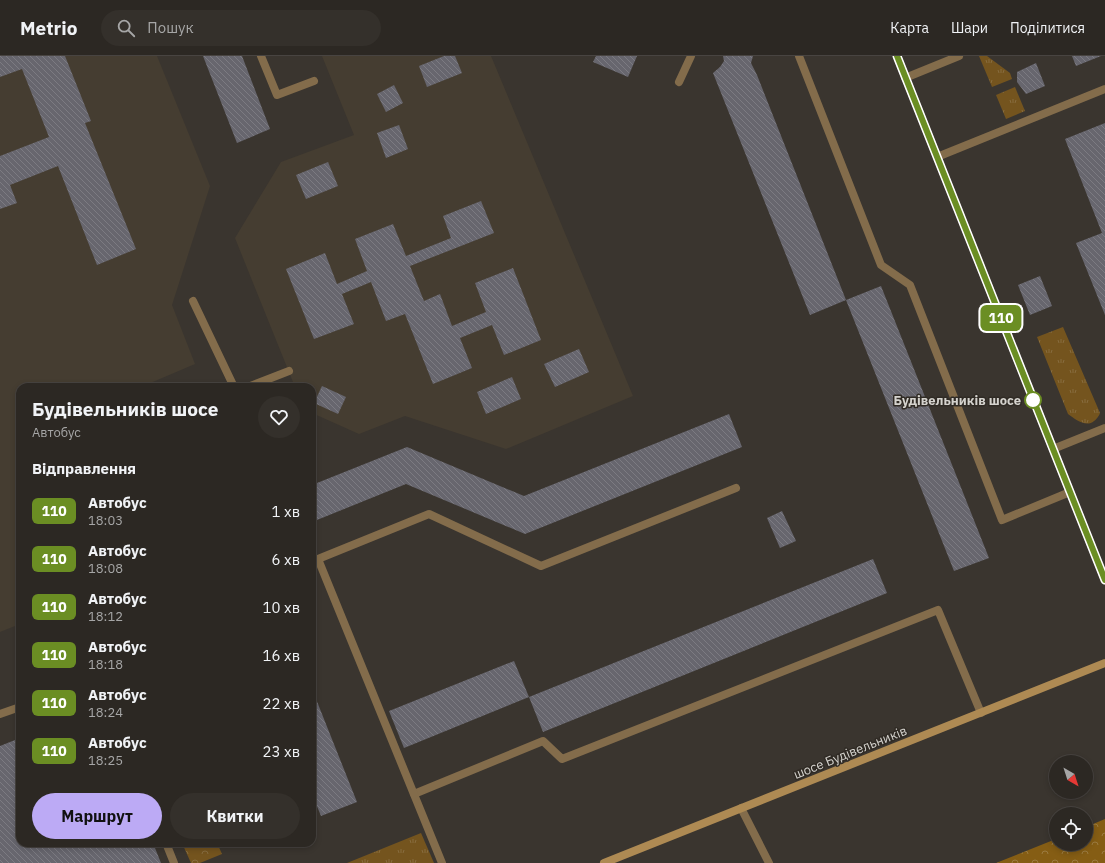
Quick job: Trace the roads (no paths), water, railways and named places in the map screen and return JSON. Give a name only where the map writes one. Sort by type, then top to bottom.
[{"type":"main road","points":[[897,56],[1105,580]]},
{"type":"main road","name":"шосе Будівельників","points":[[604,863],[1105,663]]},
{"type":"lane","points":[[262,56],[277,95],[314,81]]},
{"type":"lane","points":[[679,82],[691,56]]},
{"type":"lane","points":[[799,56],[881,266],[910,285],[1002,520],[1070,492]]},
{"type":"lane","points":[[905,78],[959,56]]},
{"type":"lane","points":[[936,156],[1105,89]]},
{"type":"lane","points":[[192,301],[232,383]]},
{"type":"lane","points":[[258,383],[288,371]]},
{"type":"lane","points":[[1053,450],[1105,428]]},
{"type":"lane","points":[[316,556],[429,514],[541,566],[736,488]]},
{"type":"lane","points":[[316,558],[442,863]]},
{"type":"lane","points":[[414,794],[543,742],[562,759],[938,610],[981,713]]},
{"type":"lane","points":[[0,714],[16,708]]},
{"type":"lane","points":[[742,808],[769,863]]},
{"type":"lane","points":[[168,847],[174,863]]},
{"type":"place","name":"Будівельників шосе","points":[[1033,400]]}]
